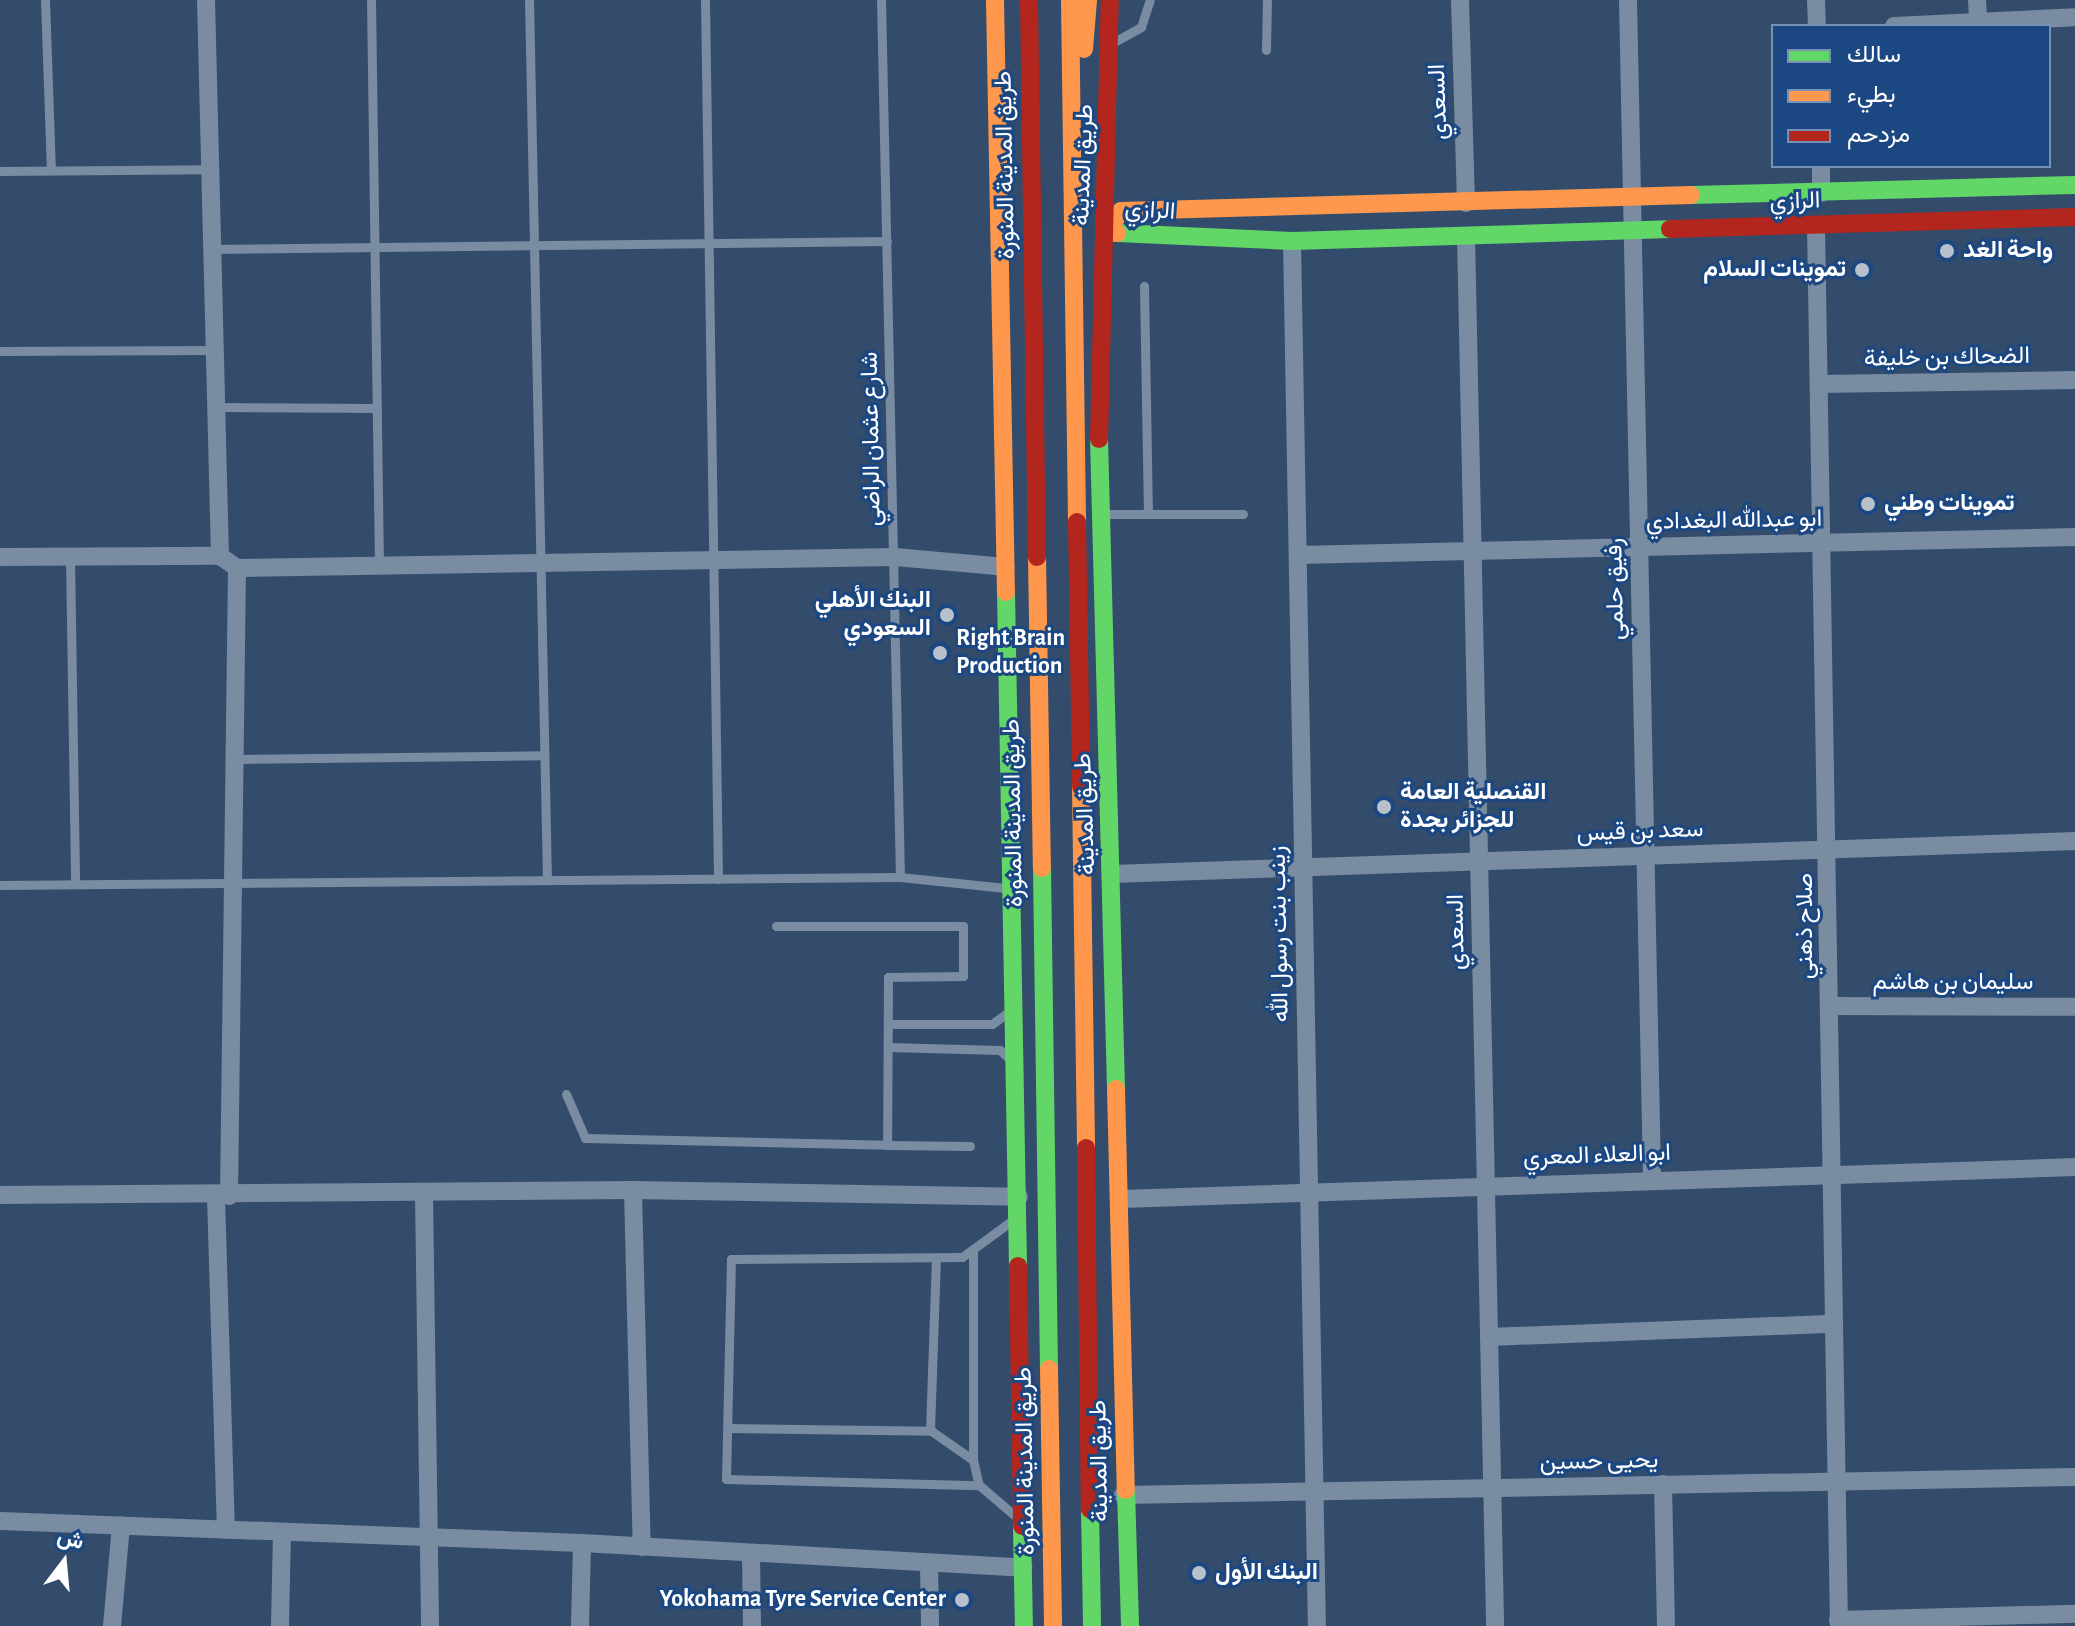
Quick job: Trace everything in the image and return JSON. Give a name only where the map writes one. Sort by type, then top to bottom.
[{"type":"main road","points":[[995,0],[1019,1206],[1024,1626]]},
{"type":"main road","points":[[1017,0],[1031,166]]},
{"type":"main road","name":"طريق المدينة المنورة","points":[[1029,0],[1035,621],[1053,1626]]},
{"type":"main road","points":[[1070,0],[1092,1626]]},
{"type":"main road","points":[[1072,178],[1088,0]]},
{"type":"main road","name":"طريق المدينة","points":[[1110,0],[1112,44],[1098,384],[1121,1199],[1123,1495],[1130,1626]]},
{"type":"main road","name":"الرازي","points":[[1106,232],[1121,211],[2075,185]]},
{"type":"main road","points":[[1381,205],[1383,239]]},
{"type":"main road","name":"الرازي","points":[[1106,232],[1292,241],[2075,217]]},
{"type":"main road","points":[[1015,1060],[1035,621]]},
{"type":"main road","points":[[1084,961],[1120,1243]]},
{"type":"street","points":[[206,0],[220,556]]},
{"type":"street","name":"السعدي","points":[[1460,0],[1466,203]]},
{"type":"street","name":"رفيق حلمي","points":[[1628,0],[1652,1178]]},
{"type":"street","points":[[1816,0],[1817,24]]},
{"type":"street","points":[[1977,0],[1978,22]]},
{"type":"street","points":[[1936,24],[2075,17]]},
{"type":"street","points":[[1821,168],[1821,193]]},
{"type":"street","name":"صلاح ذهني","points":[[1816,225],[1830,850],[1832,1481],[1839,1623]]},
{"type":"street","name":"السعدي","points":[[1466,236],[1495,1626]]},
{"type":"street","name":"زينب بنت رسول الله","points":[[1292,241],[1317,1626]]},
{"type":"street","name":"الضحاك بن خليفة","points":[[1820,384],[2075,380]]},
{"type":"street","name":"ابو عبدالله البغدادي","points":[[1298,555],[2075,537]]},
{"type":"street","points":[[0,557],[220,556],[237,568],[895,557],[1006,567]]},
{"type":"street","points":[[226,1530],[222,1196],[233,883],[237,568]]},
{"type":"street","name":"سعد بن قيس","points":[[1112,874],[2075,841]]},
{"type":"street","name":"سليمان بن هاشم","points":[[1830,1006],[2075,1007]]},
{"type":"street","name":"ابو العلاء المعري","points":[[1121,1199],[1652,1178],[2075,1167]]},
{"type":"street","points":[[0,1195],[222,1196],[633,1190],[1019,1206]]},
{"type":"street","points":[[633,1190],[642,1547]]},
{"type":"street","points":[[424,1193],[430,1626]]},
{"type":"street","points":[[1489,1337],[1832,1324]]},
{"type":"street","name":"يحيى حسين","points":[[1123,1495],[2075,1477]]},
{"type":"street","points":[[1663,1484],[1666,1626]]},
{"type":"street","points":[[0,1521],[582,1543],[929,1566],[1023,1568]]},
{"type":"street","points":[[112,1626],[121,1525]]},
{"type":"street","points":[[280,1626],[282,1532]]},
{"type":"street","points":[[580,1626],[582,1543]]},
{"type":"street","points":[[751,1555],[752,1626]]},
{"type":"street","points":[[929,1566],[930,1626]]},
{"type":"street","points":[[1839,1623],[2075,1614]]},
{"type":"lane","points":[[45,0],[51,170]]},
{"type":"lane","points":[[371,0],[379,565]]},
{"type":"lane","points":[[529,0],[547,880]]},
{"type":"lane","points":[[705,0],[712,245],[718,879]]},
{"type":"lane","name":"شارع عثمان الراضي","points":[[881,0],[900,877]]},
{"type":"lane","points":[[1112,44],[1141,27],[1150,0]]},
{"type":"lane","points":[[1266,50],[1267,0]]},
{"type":"lane","points":[[0,171],[210,169]]},
{"type":"lane","points":[[212,249],[887,241]]},
{"type":"lane","points":[[1144,286],[1148,514]]},
{"type":"lane","points":[[0,351],[214,350]]},
{"type":"lane","points":[[216,407],[377,408]]},
{"type":"lane","points":[[1101,514],[1243,514]]},
{"type":"lane","points":[[70,557],[75,884]]},
{"type":"lane","points":[[234,759],[544,755]]},
{"type":"lane","points":[[0,885],[900,877],[1012,888]]},
{"type":"lane","points":[[776,926],[963,926],[963,976],[888,977],[887,1145]]},
{"type":"lane","points":[[888,1024],[992,1024],[1014,1009]]},
{"type":"lane","points":[[888,1047],[1000,1050],[1015,1060]]},
{"type":"lane","points":[[566,1094],[585,1138],[970,1146]]},
{"type":"lane","points":[[979,1485],[726,1479],[731,1259],[962,1257],[1019,1206]]},
{"type":"lane","points":[[973,1249],[973,1460],[979,1485],[1022,1521]]},
{"type":"lane","points":[[932,1431],[936,1258]]},
{"type":"lane","points":[[728,1428],[932,1431],[973,1460]]},
{"type":"traffic: fast","points":[[1691,195],[2075,185]]},
{"type":"traffic: fast","points":[[1117,233],[1292,241],[1670,229]]},
{"type":"traffic: fast","points":[[1099,439],[1116,1089]]},
{"type":"traffic: fast","points":[[1006,592],[1018,1266]]},
{"type":"traffic: fast","points":[[1042,868],[1049,1369]]},
{"type":"traffic: fast","points":[[1126,1490],[1130,1626]]},
{"type":"traffic: fast","points":[[1090,1509],[1092,1626]]},
{"type":"traffic: fast","points":[[1022,1526],[1024,1626]]},
{"type":"traffic: slow","points":[[995,0],[1006,592]]},
{"type":"traffic: slow","points":[[1070,0],[1077,522]]},
{"type":"traffic: slow","points":[[1084,49],[1088,0]]},
{"type":"traffic: slow","points":[[1117,233],[1106,232],[1121,211],[1691,195]]},
{"type":"traffic: slow","points":[[1037,557],[1042,868]]},
{"type":"traffic: slow","points":[[1081,787],[1086,1148]]},
{"type":"traffic: slow","points":[[1116,1089],[1126,1490]]},
{"type":"traffic: slow","points":[[1049,1369],[1053,1626]]},
{"type":"traffic: jam","points":[[1029,0],[1037,557]]},
{"type":"traffic: jam","points":[[1099,439],[1110,0]]},
{"type":"traffic: jam","points":[[1670,229],[2075,217]]},
{"type":"traffic: jam","points":[[1077,522],[1081,787]]},
{"type":"traffic: jam","points":[[1086,1148],[1090,1509]]},
{"type":"traffic: jam","points":[[1018,1266],[1022,1526]]},
{"type":"place","name":"واحة الغد","points":[[1947,251]]},
{"type":"place","name":"تموينات السلام","points":[[1862,270]]},
{"type":"place","name":"تموينات وطني","points":[[1868,504]]},
{"type":"place","name":"البنك الأهلي السعودي","points":[[947,615]]},
{"type":"place","name":"Right Brain Production","points":[[940,653]]},
{"type":"place","name":"القنصلية العامة للجزائر بجدة","points":[[1384,807]]},
{"type":"place","name":"البنك الأول","points":[[1199,1573]]},
{"type":"place","name":"Yokohama Tyre Service Center","points":[[962,1600]]}]
